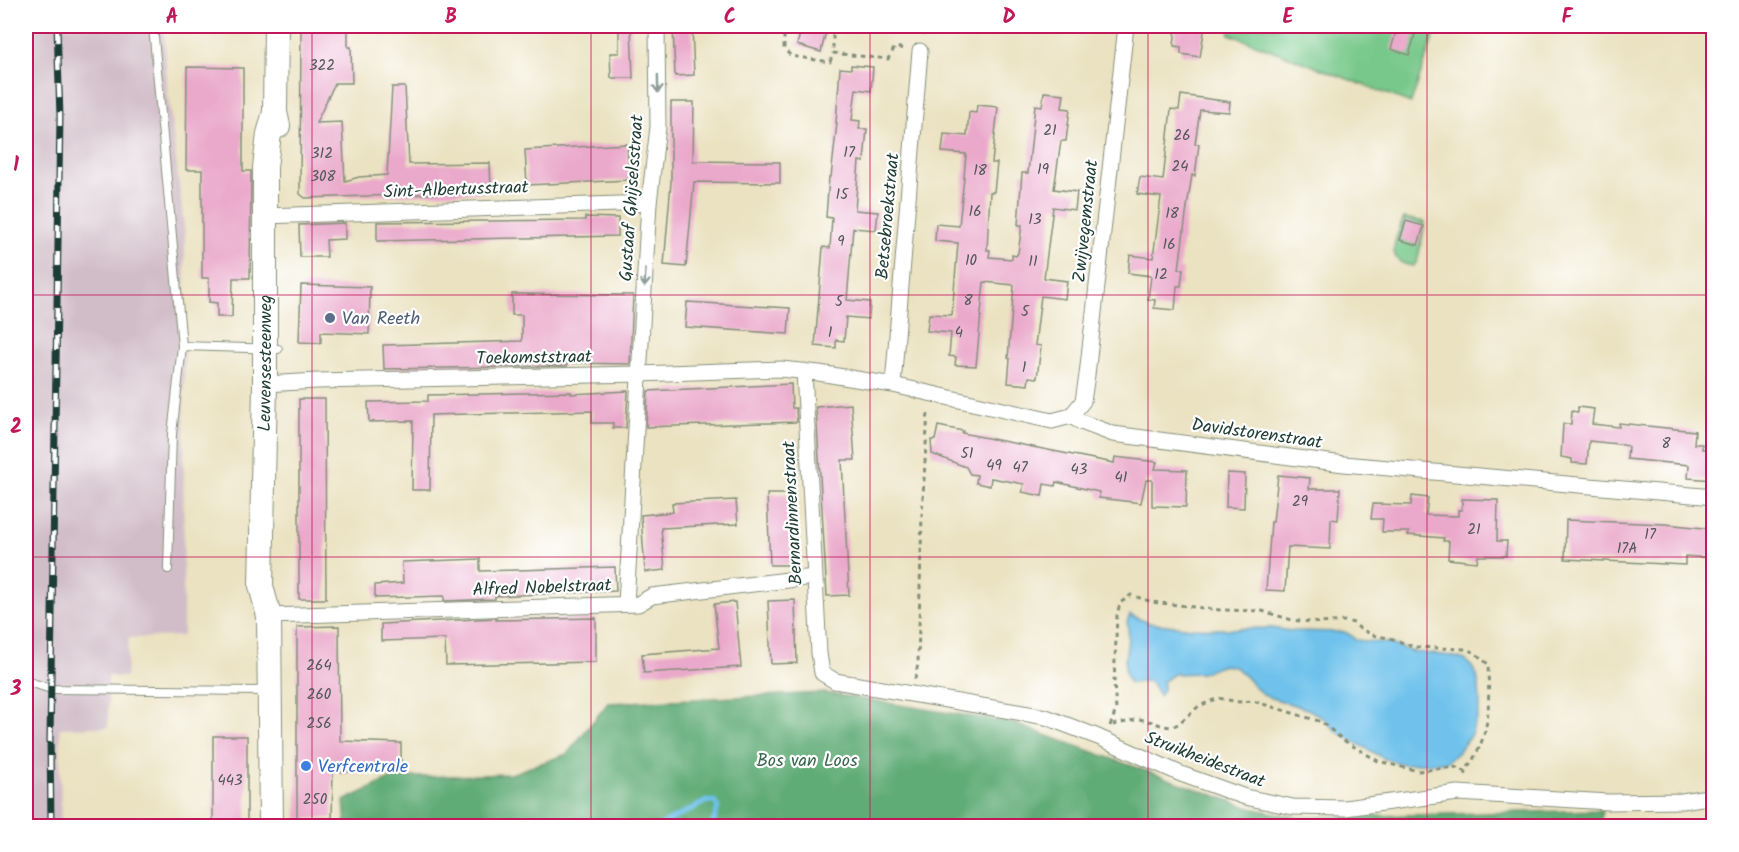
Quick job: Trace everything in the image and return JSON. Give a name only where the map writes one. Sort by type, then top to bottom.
[{"type":"main road","name":"Leuvensesteenweg","points":[[271,826],[269,616],[276,586],[271,383],[272,216],[265,167],[269,134],[275,112],[276,26]]},
{"type":"street","name":"Gustaaf Ghijselsstraat","points":[[626,604],[649,203],[658,128],[657,26]]},
{"type":"street","name":"Zwijvegemstraat","points":[[1071,416],[1083,401],[1087,375],[1126,26]]},
{"type":"street","name":"Betsebroekstraat","points":[[893,385],[920,51]]},
{"type":"street","name":"Sint-Albertusstraat","points":[[272,216],[649,203]]},
{"type":"street","name":"Toekomststraat","points":[[271,383],[781,369],[804,371]]},
{"type":"street","name":"Davidstorenstraat","points":[[804,371],[893,385],[1052,421],[1071,416],[1113,434],[1344,464],[1713,497]]},
{"type":"street","name":"Bernardinnenstraat","points":[[804,371],[819,653]]},
{"type":"street","name":"Alfred Nobelstraat","points":[[269,616],[638,604],[652,596],[814,577]]},
{"type":"street","name":"Struikheidestraat","points":[[819,653],[822,673],[835,681],[1046,717],[1098,737],[1181,774],[1245,797],[1293,807],[1345,808],[1433,795],[1472,793],[1608,802],[1682,801],[1713,796]]},
{"type":"lane","points":[[153,26],[182,346],[172,434],[168,569]]},
{"type":"lane","points":[[182,346],[272,349]]},
{"type":"lane","points":[[26,681],[51,689],[269,691]]},
{"type":"path","points":[[784,26],[784,49],[791,56],[830,63],[833,53],[833,26]]},
{"type":"path","points":[[833,53],[888,59],[896,47],[920,51]]},
{"type":"path","points":[[911,695],[918,663],[923,481],[930,393]]},
{"type":"path","points":[[1098,737],[1109,726],[1116,710],[1114,683],[1117,615],[1120,603],[1131,594],[1152,602],[1220,610],[1262,611],[1292,620],[1320,623],[1346,621],[1376,636],[1390,638],[1414,647],[1464,649],[1474,652],[1488,664],[1488,721],[1480,751],[1465,771]]},
{"type":"path","points":[[1109,726],[1139,719],[1172,727],[1199,706],[1218,698],[1239,702],[1253,701],[1322,722],[1343,740],[1378,761],[1418,771],[1454,768],[1465,771]]},
{"type":"path","points":[[1465,771],[1472,793]]},
{"type":"shaded area","points":[[26,26],[164,26],[167,86],[185,234],[183,636],[129,638],[126,677],[108,676],[108,727],[60,728],[61,826],[26,826]]},
{"type":"green space","points":[[1232,26],[1437,26],[1411,103],[1229,34]]},
{"type":"green space","points":[[1404,218],[1425,222],[1418,259],[1414,266],[1404,264],[1395,255],[1395,241]]},
{"type":"green space","name":"Bos van Loos","points":[[825,693],[1012,723],[1250,808],[1298,818],[1602,810],[1600,826],[346,826],[344,801],[392,778],[511,774],[567,754],[608,703]]},
{"type":"water","points":[[1130,615],[1149,623],[1192,628],[1272,628],[1291,631],[1345,632],[1355,640],[1388,643],[1414,652],[1452,656],[1465,660],[1477,676],[1480,702],[1477,719],[1470,736],[1458,752],[1446,762],[1403,764],[1385,759],[1337,732],[1323,718],[1310,710],[1263,695],[1237,668],[1224,665],[1201,673],[1174,674],[1163,682],[1163,690],[1159,696],[1150,682],[1130,683],[1126,676],[1127,622]]},
{"type":"building","points":[[301,26],[348,26],[352,83],[335,83],[316,123],[342,122],[345,181],[359,177],[387,175],[392,87],[405,87],[409,164],[490,163],[491,192],[305,198],[300,194]]},
{"type":"building","points":[[619,26],[631,26],[633,78],[611,78],[610,53],[619,53]]},
{"type":"building","points":[[673,26],[692,26],[694,75],[675,76]]},
{"type":"building","points":[[802,26],[824,26],[822,30],[826,31],[821,52],[797,45]]},
{"type":"building","points":[[1176,26],[1205,26],[1200,57],[1181,54],[1181,47],[1174,46]]},
{"type":"building","points":[[1397,29],[1415,35],[1409,55],[1391,49]]},
{"type":"building","points":[[851,65],[873,67],[871,91],[856,89],[852,120],[860,121],[859,129],[867,129],[864,162],[859,161],[855,210],[878,212],[876,230],[853,228],[847,300],[870,302],[869,319],[846,317],[844,341],[836,340],[836,348],[815,346],[823,247],[830,248],[832,218],[826,217],[837,123],[840,68],[851,69]]},
{"type":"building","points":[[187,67],[243,68],[243,171],[251,171],[250,278],[233,278],[232,317],[217,317],[217,303],[209,302],[209,278],[202,278],[202,170],[186,170]]},
{"type":"building","points":[[1044,92],[1064,94],[1062,108],[1070,109],[1066,141],[1061,141],[1054,189],[1077,192],[1075,210],[1053,207],[1044,278],[1067,281],[1065,299],[1041,296],[1035,345],[1041,346],[1037,378],[1029,377],[1028,385],[1008,383],[1014,285],[984,282],[976,366],[955,365],[956,357],[949,356],[951,333],[927,331],[929,314],[952,315],[958,243],[935,241],[936,224],[959,226],[966,154],[942,152],[944,134],[967,136],[969,112],[976,113],[977,105],[998,107],[992,163],[997,163],[994,192],[990,192],[987,250],[990,250],[989,257],[1012,259],[1012,255],[1016,256],[1018,253],[1022,225],[1018,225],[1022,173],[1028,173],[1035,105],[1042,106]]},
{"type":"building","points":[[1181,95],[1230,102],[1229,112],[1200,110],[1195,144],[1199,144],[1195,176],[1192,175],[1187,207],[1179,269],[1183,269],[1181,286],[1177,286],[1175,310],[1154,308],[1155,300],[1148,299],[1151,276],[1128,273],[1130,255],[1153,258],[1161,197],[1137,194],[1140,177],[1163,180],[1171,109],[1179,110]]},
{"type":"building","points":[[671,102],[694,102],[693,161],[780,162],[780,183],[694,182],[686,267],[664,265],[671,182]]},
{"type":"building","points":[[627,144],[629,180],[527,185],[525,150]]},
{"type":"building","points":[[585,217],[618,218],[618,236],[377,241],[377,222],[585,220]]},
{"type":"building","points":[[1406,221],[1424,226],[1418,245],[1400,240]]},
{"type":"building","points":[[345,223],[345,239],[326,240],[327,257],[300,257],[299,225]]},
{"type":"building","points":[[301,285],[370,287],[369,334],[321,332],[321,343],[299,342]]},
{"type":"building","points":[[512,294],[633,295],[630,364],[567,363],[567,366],[384,369],[383,345],[522,341],[522,315],[512,315]]},
{"type":"building","points":[[687,302],[790,308],[788,334],[685,327]]},
{"type":"building","points":[[791,384],[792,408],[796,408],[797,422],[646,427],[648,391]]},
{"type":"building","points":[[628,391],[626,428],[613,428],[613,423],[592,423],[592,411],[431,415],[430,490],[412,490],[413,421],[369,422],[368,402],[428,401],[428,395],[571,392],[571,394]]},
{"type":"building","points":[[299,399],[325,399],[326,599],[299,599]]},
{"type":"building","points":[[851,404],[855,460],[842,460],[849,595],[827,596],[816,407]]},
{"type":"building","points":[[1578,407],[1594,409],[1592,424],[1619,427],[1619,423],[1695,431],[1694,444],[1702,444],[1702,449],[1713,449],[1713,480],[1688,478],[1689,465],[1627,459],[1628,446],[1618,444],[1589,441],[1587,464],[1572,463],[1572,459],[1561,457],[1563,424],[1571,424],[1572,411],[1578,412]]},
{"type":"building","points":[[938,426],[963,431],[962,433],[1114,463],[1115,457],[1157,462],[1155,469],[1187,470],[1186,507],[1152,506],[1152,480],[1146,480],[1141,503],[1099,498],[1099,492],[1056,482],[1055,486],[1044,484],[1042,496],[1022,492],[1024,484],[991,478],[990,486],[976,483],[977,475],[970,474],[966,467],[932,454],[931,440],[935,440]]},
{"type":"building","points":[[1227,473],[1245,474],[1244,508],[1226,507]]},
{"type":"building","points":[[1278,475],[1310,478],[1309,489],[1340,489],[1338,520],[1331,519],[1330,549],[1288,547],[1285,591],[1266,590],[1271,522],[1273,522]]},
{"type":"building","points":[[767,494],[789,494],[791,565],[770,565]]},
{"type":"building","points":[[1412,496],[1428,498],[1426,515],[1458,516],[1458,510],[1462,510],[1462,499],[1498,500],[1497,541],[1507,541],[1506,556],[1478,556],[1477,562],[1448,559],[1449,541],[1443,541],[1444,538],[1408,535],[1409,532],[1382,532],[1383,519],[1371,519],[1373,504],[1411,505]]},
{"type":"building","points":[[736,500],[738,524],[661,528],[665,570],[645,572],[641,515],[673,512],[672,503]]},
{"type":"building","points":[[1566,520],[1665,524],[1713,529],[1713,558],[1685,556],[1685,565],[1565,559]]},
{"type":"building","points":[[480,559],[480,571],[615,567],[616,591],[495,596],[495,599],[444,601],[444,596],[375,598],[375,585],[403,583],[402,562]]},
{"type":"building","points":[[795,600],[797,663],[771,664],[768,601]]},
{"type":"building","points":[[735,602],[741,667],[644,673],[642,654],[719,648],[714,604]]},
{"type":"building","points":[[496,618],[496,620],[596,618],[596,662],[446,665],[445,639],[381,641],[381,624]]},
{"type":"building","points":[[339,626],[340,741],[401,743],[401,771],[333,772],[332,818],[297,819],[297,627]]},
{"type":"building","points":[[213,736],[247,736],[247,826],[213,826]]},
{"type":"waterway","points":[[659,826],[707,801],[715,802],[718,807],[712,826]]},
{"type":"railway","points":[[51,826],[50,739],[60,117],[57,26]]},
{"type":"place","name":"Van Reeth","points":[[330,318]]},
{"type":"place","name":"Verfcentrale","points":[[306,766]]}]
